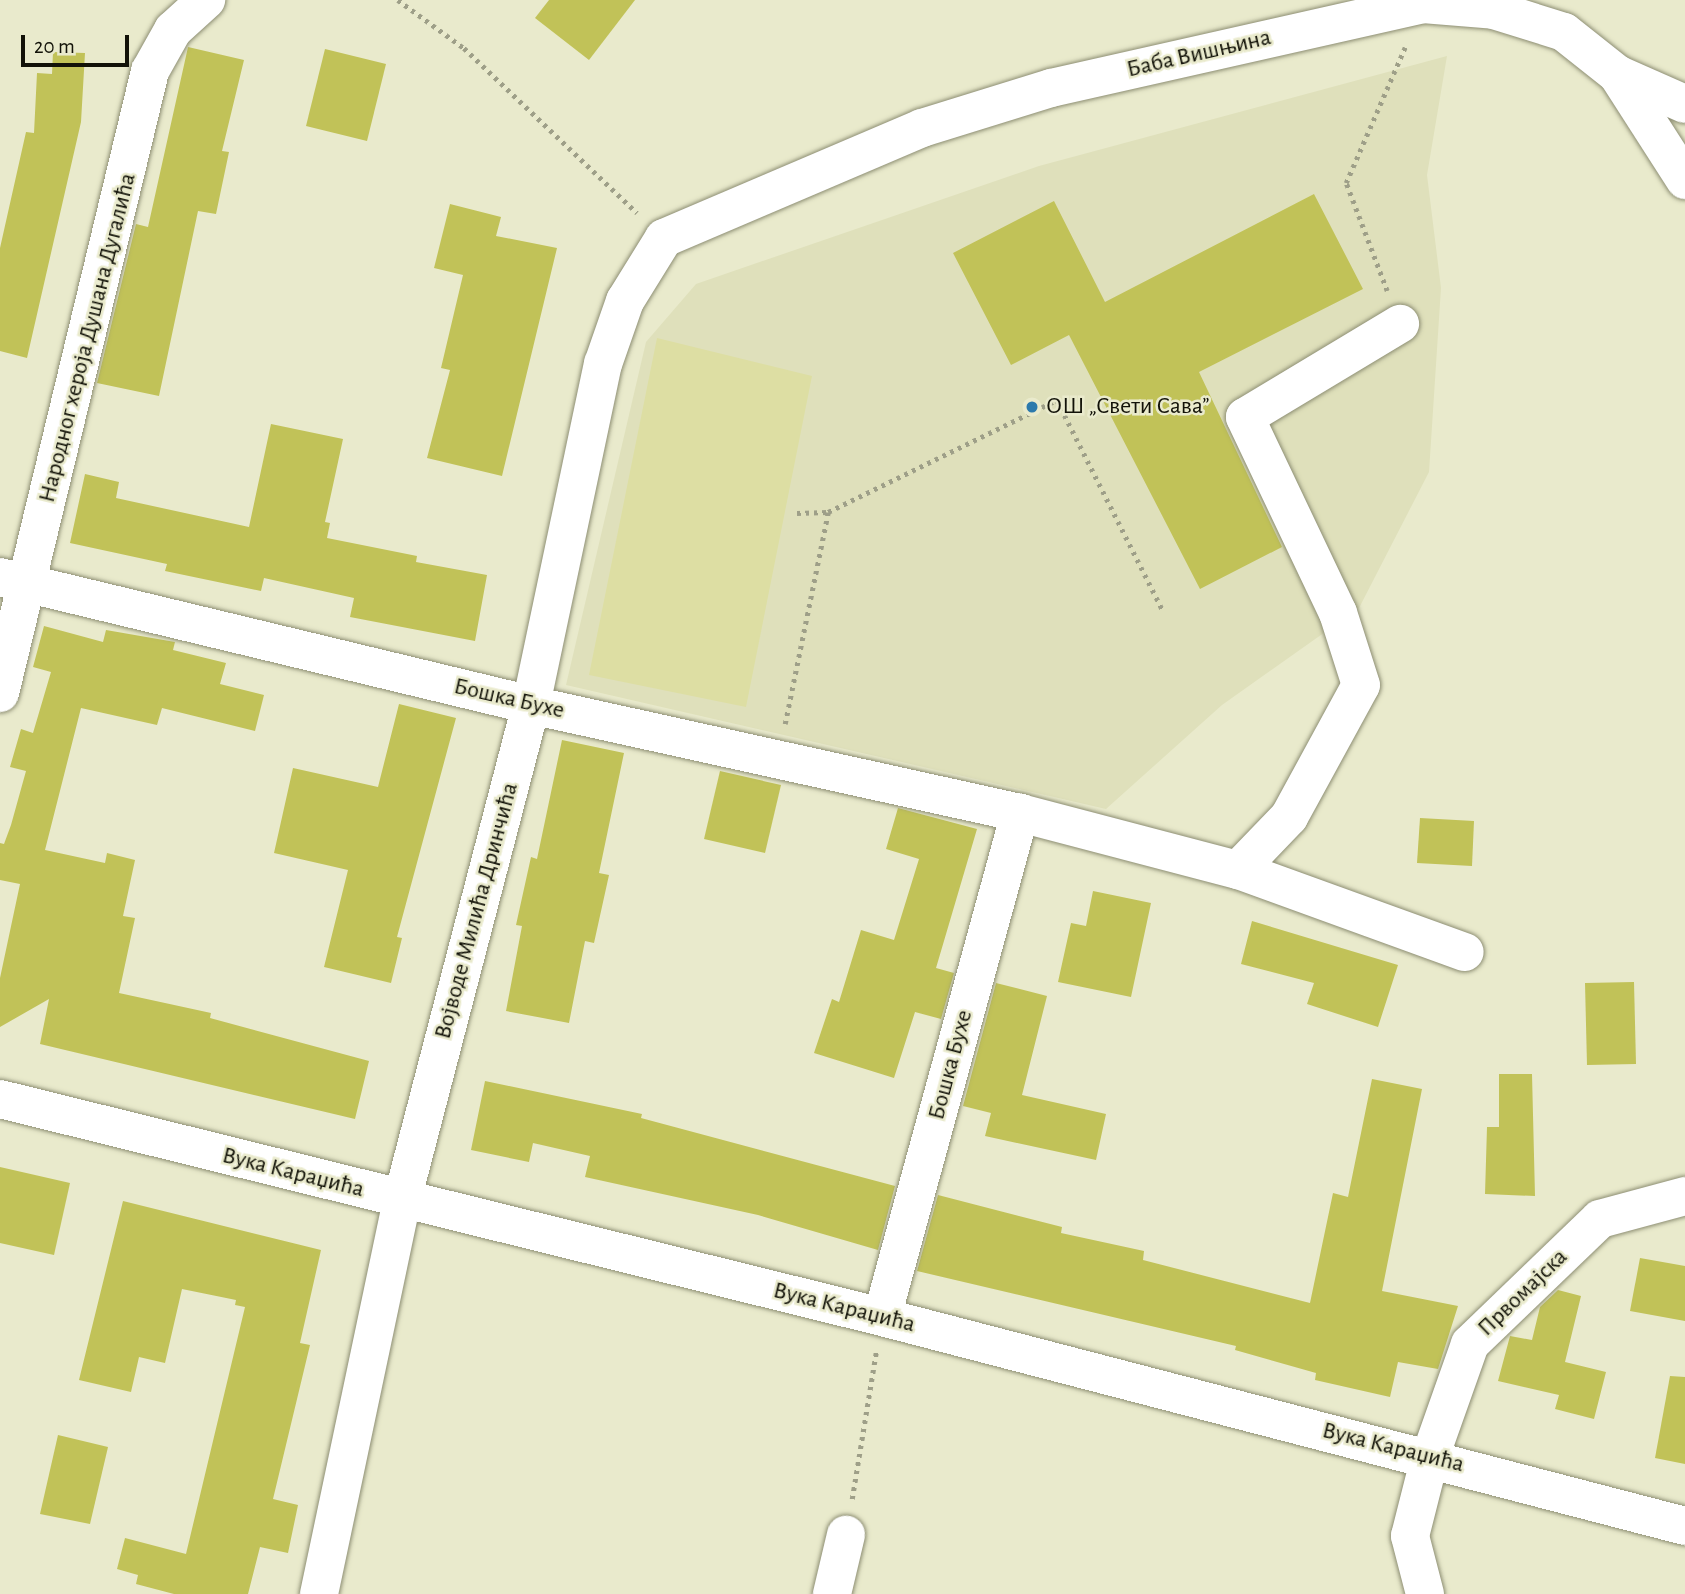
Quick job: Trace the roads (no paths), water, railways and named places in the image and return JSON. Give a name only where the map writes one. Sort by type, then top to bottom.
[{"type":"street","name":"Народног хероја Душана Дугалића","points":[[0,693],[14,581],[150,71],[173,30],[206,0]]},
{"type":"street","name":"Баба Вишњина","points":[[664,239],[922,128],[1038,92],[1423,4],[1494,9],[1564,32],[1617,74],[1685,180]]},
{"type":"street","points":[[1617,74],[1685,104]]},
{"type":"street","name":"Војводе Милића Дринчића","points":[[319,1594],[402,1200],[531,705],[603,364],[625,302],[664,239]]},
{"type":"street","points":[[1238,870],[1289,817],[1361,685],[1338,613],[1245,417],[1400,324]]},
{"type":"street","name":"Бошка Бухе","points":[[14,581],[531,705],[1020,813],[1238,870],[1465,952]]},
{"type":"street","name":"Бошка Бухе","points":[[882,1317],[1020,813]]},
{"type":"street","name":"Вука Караџића","points":[[0,1099],[882,1317],[1685,1525]]},
{"type":"street","name":"Првомајска","points":[[1425,1594],[1410,1536],[1430,1457],[1470,1343],[1601,1219],[1685,1196]]},
{"type":"street","points":[[832,1594],[846,1535]]},
{"type":"place","name":"ОШ „Свети Сава”","points":[[1032,407]]}]
